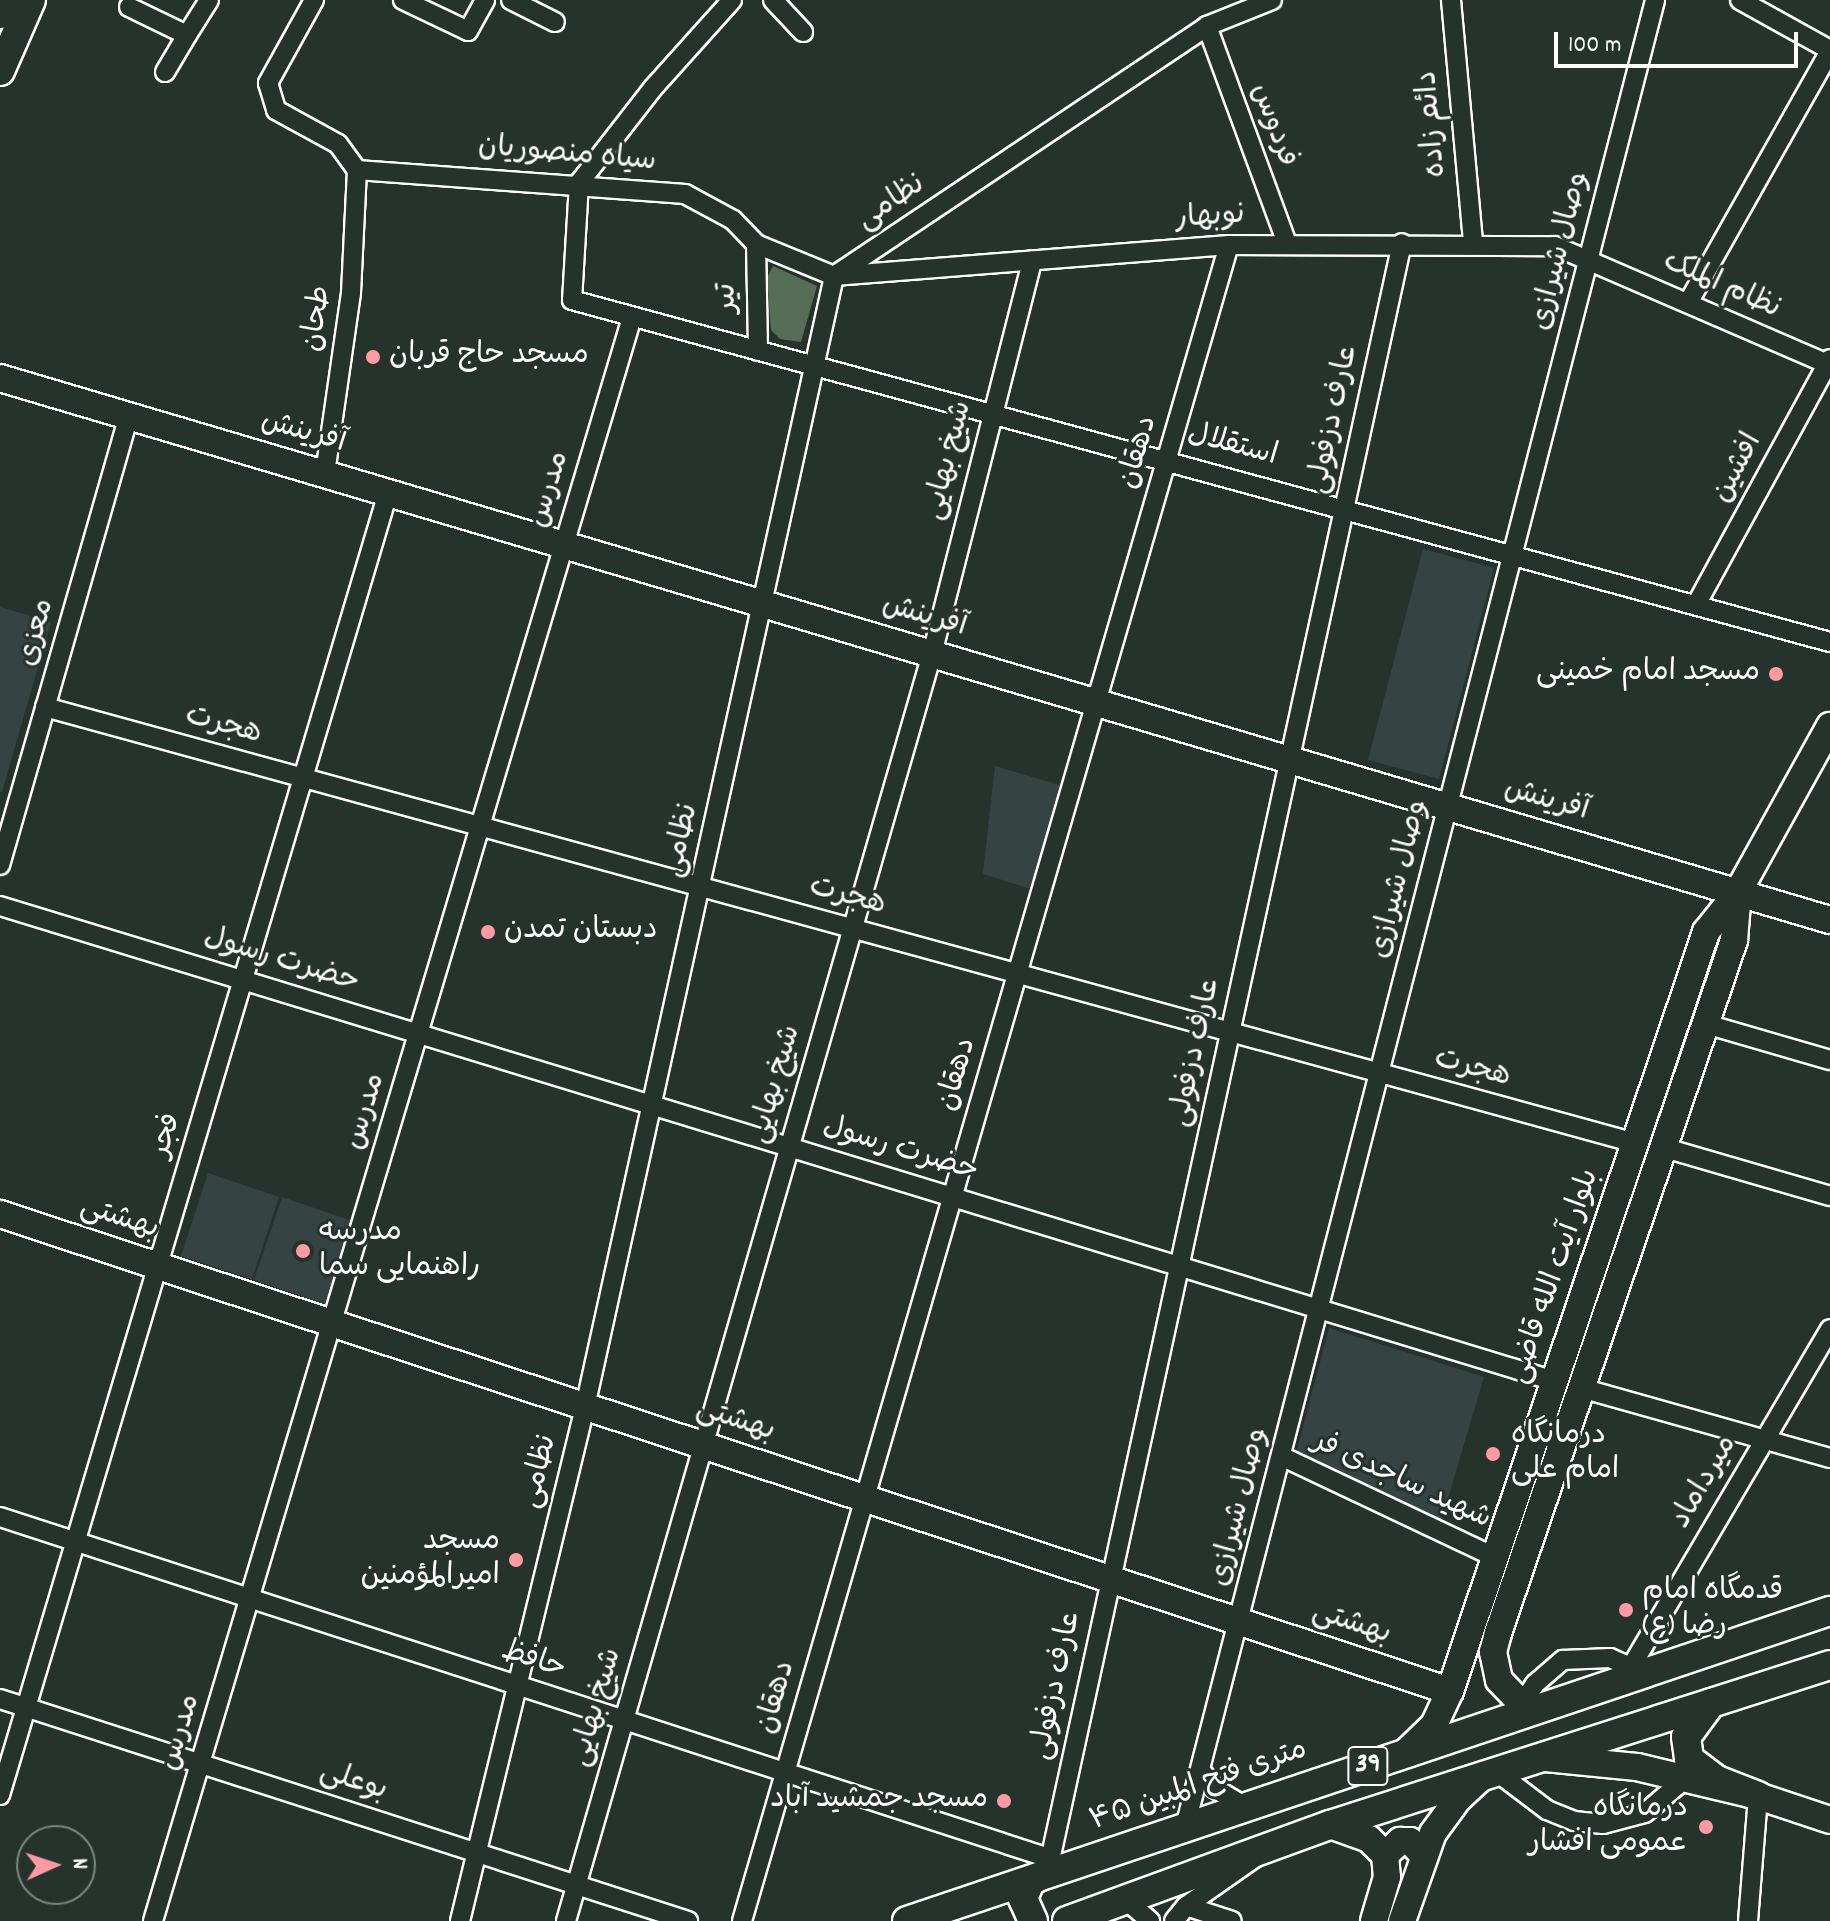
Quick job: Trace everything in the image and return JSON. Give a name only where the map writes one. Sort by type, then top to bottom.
[{"type":"main road","points":[[0,14],[5,0]]},
{"type":"main road","points":[[0,44],[29,0]]},
{"type":"main road","points":[[0,71],[29,0]]},
{"type":"main road","name":"آفرینش","points":[[0,378],[1830,920]]},
{"type":"main road","points":[[1738,892],[1830,726]]},
{"type":"main road","name":"بلوار آیت الله قاضی","points":[[1532,1706],[1499,1680],[1493,1652],[1734,940],[1738,892]]},
{"type":"main road","name":"بلوار آیت الله قاضی","points":[[1404,1754],[1434,1725],[1450,1691],[1706,932],[1738,892]]},
{"type":"main road","name":"بهشتی","points":[[0,1214],[1450,1691]]},
{"type":"main road","points":[[1555,1381],[1581,1388]]},
{"type":"main road","name":"۴۵ متری فتح المبین","points":[[907,1921],[1045,1870],[1404,1754],[1637,1670],[1830,1610]]},
{"type":"main road","name":"39","points":[[1067,1921],[1330,1825],[1830,1665]]},
{"type":"main road","points":[[1711,1703],[1686,1737],[1689,1759],[1717,1780],[1830,1820]]},
{"type":"main road","points":[[1541,1757],[1603,1762],[1758,1796]]},
{"type":"main road","points":[[1402,1921],[1424,1856],[1443,1817],[1490,1774]]},
{"type":"main road","points":[[1330,1825],[1369,1839],[1385,1855]]},
{"type":"main road","points":[[1374,1921],[1387,1877],[1385,1855],[1390,1846],[1410,1841],[1424,1856]]},
{"type":"main road","points":[[1033,1921],[1023,1899],[1030,1882],[1045,1870]]},
{"type":"main road","points":[[936,1911],[947,1910],[964,1921]]},
{"type":"street","points":[[165,72],[209,0]]},
{"type":"street","points":[[314,0],[274,64],[268,92],[284,118],[338,144],[357,170]]},
{"type":"street","points":[[403,0],[468,31],[485,0]]},
{"type":"street","points":[[511,0],[555,22]]},
{"type":"street","points":[[579,183],[653,88],[732,0]]},
{"type":"street","points":[[773,0],[803,32]]},
{"type":"street","name":"نظامی","points":[[460,1921],[585,1407],[765,604],[834,276],[1207,26],[1272,0]]},
{"type":"street","name":"دائم زاده","points":[[1451,0],[1473,243]]},
{"type":"street","name":"وصال شیرازی","points":[[1185,1827],[1241,1622],[1655,0]]},
{"type":"street","points":[[1688,303],[1830,51],[1740,0]]},
{"type":"street","points":[[129,7],[187,35]]},
{"type":"street","name":"فردوس","points":[[1207,26],[1287,243]]},
{"type":"street","name":"سیاه منصوریان","points":[[357,170],[579,183],[685,194],[733,220],[756,244]]},
{"type":"street","name":"طحان","points":[[325,474],[351,293],[357,170]]},
{"type":"street","name":"استقلال","points":[[579,183],[572,300],[1345,506],[1513,556],[1830,642]]},
{"type":"street","name":"نوبهار","points":[[834,276],[1287,243],[1555,246],[1589,260]]},
{"type":"street","name":"عارف دزفولی","points":[[1045,1870],[1402,243]]},
{"type":"street","points":[[756,244],[834,276]]},
{"type":"street","name":"تیر","points":[[756,244],[758,351]]},
{"type":"street","name":"دهقان","points":[[742,1921],[1229,245]]},
{"type":"street","name":"نظام الملک","points":[[1589,260],[1829,363]]},
{"type":"street","name":"شیخ بهایی","points":[[566,1921],[932,654],[991,411],[1032,261]]},
{"type":"street","name":"مدرس","points":[[153,1921],[632,317]]},
{"type":"street","name":"افشین","points":[[1696,605],[1829,363]]},
{"type":"street","name":"معزی","points":[[0,865],[129,416]]},
{"type":"street","name":"فجر","points":[[0,1795],[388,493]]},
{"type":"street","name":"هجرت","points":[[45,707],[1635,1143]]},
{"type":"street","name":"حضرت رسول","points":[[0,906],[1555,1381]]},
{"type":"street","points":[[1706,1024],[1830,1060]]},
{"type":"street","points":[[1665,1148],[1830,1196]]},
{"type":"street","name":"میرداماد","points":[[1637,1670],[1830,1329]]},
{"type":"street","points":[[1581,1388],[1830,1458]]},
{"type":"street","name":"شهید ساجدی فر","points":[[1283,1457],[1495,1557]]},
{"type":"street","name":"حافظ","points":[[0,1517],[624,1721],[1045,1870]]},
{"type":"street","points":[[1532,1706],[1535,1684],[1563,1660],[1610,1658],[1637,1670]]},
{"type":"street","name":"بوعلی","points":[[0,1699],[688,1921]]},
{"type":"street","points":[[1202,1772],[1214,1788],[1246,1807]]},
{"type":"street","points":[[1490,1774],[1547,1810],[1574,1821],[1603,1824],[1645,1813],[1686,1778]]},
{"type":"street","points":[[1748,1921],[1758,1796]]},
{"type":"street","points":[[1180,1914],[1236,1876],[1264,1849]]},
{"type":"street","points":[[1126,1900],[1150,1921]]},
{"type":"street","points":[[1180,1914],[1232,1921]]},
{"type":"shaded area","points":[[1423,549],[1494,568],[1439,779],[1368,760]]},
{"type":"shaded area","points":[[0,607],[51,622],[2,792],[0,792]]},
{"type":"shaded area","points":[[995,766],[1060,785],[1031,889],[983,874]]},
{"type":"shaded area","points":[[208,1173],[279,1197],[252,1279],[181,1256]]},
{"type":"shaded area","name":"مدرسه راهنمایی سما","points":[[282,1197],[352,1221],[325,1304],[254,1280]]},
{"type":"shaded area","points":[[1329,1328],[1484,1377],[1440,1525],[1295,1457]]},
{"type":"green space","points":[[773,266],[817,286],[801,342],[780,339],[771,330],[767,278]]},
{"type":"place","name":"مسجد حاج قربان","points":[[373,357]]},
{"type":"place","name":"مسجد امام خمینی","points":[[1776,674]]},
{"type":"place","name":"دبستان تمدن","points":[[488,932]]},
{"type":"place","name":"مدرسه راهنمایی سما","points":[[303,1251]]},
{"type":"place","name":"درمانگاه امام علی","points":[[1493,1454]]},
{"type":"place","name":"مسجد امیرالمؤمنین","points":[[516,1560]]},
{"type":"place","name":"قدمگاه امام رضا (ع)","points":[[1626,1610]]},
{"type":"place","name":"مسجد جمشید آباد","points":[[1004,1801]]},
{"type":"place","name":"درمانگاه عمومی افشار","points":[[1706,1827]]}]
